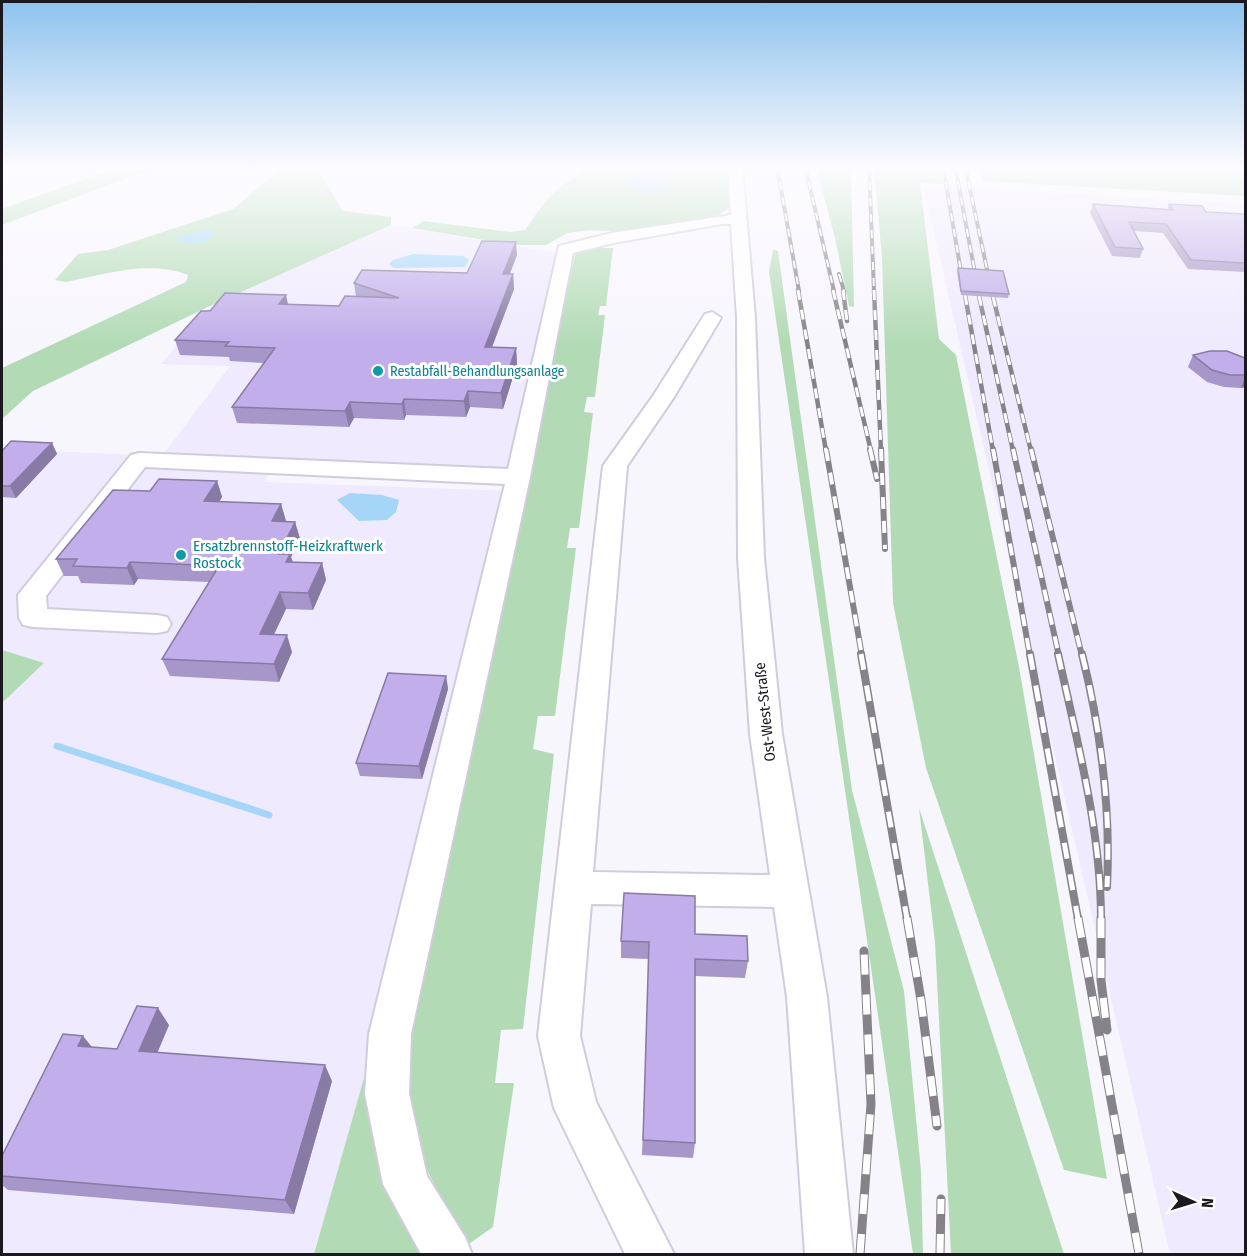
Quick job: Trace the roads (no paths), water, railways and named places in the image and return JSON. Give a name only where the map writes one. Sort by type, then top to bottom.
[{"type":"street","points":[[448,1254],[406,1184],[387,1094],[390,1034],[518,477],[565,250],[612,238],[690,225]]},
{"type":"street","name":"Ost-West-Straße","points":[[740,225],[747,338],[751,558],[771,780],[792,891],[807,997],[829,1254]]},
{"type":"street","points":[[650,1254],[576,1108],[559,1036],[615,466],[663,397],[712,318]]},
{"type":"street","points":[[157,624],[33,618],[32,595],[139,460],[518,477]]},
{"type":"street","points":[[573,888],[792,891]]},
{"type":"water","points":[[208,230],[215,233],[202,242],[192,244],[176,241],[178,236]]},
{"type":"water","points":[[413,254],[464,256],[469,260],[465,267],[394,268],[389,264],[393,260]]},
{"type":"water","points":[[350,493],[382,495],[399,500],[396,512],[387,520],[359,521],[337,500]]},
{"type":"waterway","points":[[57,746],[269,815]]},
{"type":"railway","points":[[787,225],[799,291]]},
{"type":"railway","points":[[819,225],[834,291]]},
{"type":"railway","points":[[871,225],[874,291]]},
{"type":"railway","points":[[953,225],[961,272]]},
{"type":"railway","points":[[966,225],[975,273]]},
{"type":"railway","points":[[977,225],[988,274]]},
{"type":"railway","points":[[839,274],[844,291]]},
{"type":"railway","points":[[798,290],[826,451]]},
{"type":"railway","points":[[833,290],[871,451]]},
{"type":"railway","points":[[843,290],[847,321]]},
{"type":"railway","points":[[874,290],[881,451]]},
{"type":"railway","points":[[965,295],[993,451]]},
{"type":"railway","points":[[979,296],[1013,451]]},
{"type":"railway","points":[[993,297],[1031,451]]},
{"type":"railway","points":[[826,449],[862,656]]},
{"type":"railway","points":[[870,449],[877,479]]},
{"type":"railway","points":[[881,449],[885,549]]},
{"type":"railway","points":[[993,449],[1030,656]]},
{"type":"railway","points":[[1013,449],[1059,656]]},
{"type":"railway","points":[[1031,449],[1082,656]]},
{"type":"railway","points":[[861,654],[907,919]]},
{"type":"railway","points":[[1030,654],[1078,919]]},
{"type":"railway","points":[[1058,654],[1092,819],[1097,852],[1101,919]]},
{"type":"railway","points":[[1082,654],[1103,770],[1108,857],[1107,887]]},
{"type":"railway","points":[[907,918],[921,1000],[937,1126]]},
{"type":"railway","points":[[1078,918],[1139,1254]]},
{"type":"railway","points":[[1101,919],[1101,980],[1107,1030]]},
{"type":"railway","points":[[860,1254],[871,1104],[864,951]]},
{"type":"railway","points":[[940,1254],[941,1199]]},
{"type":"place","name":"Restabfall-Behandlungsanlage","points":[[378,371]]},
{"type":"place","name":"Ersatzbrennstoff-Heizkraftwerk Rostock","points":[[181,555]]}]
